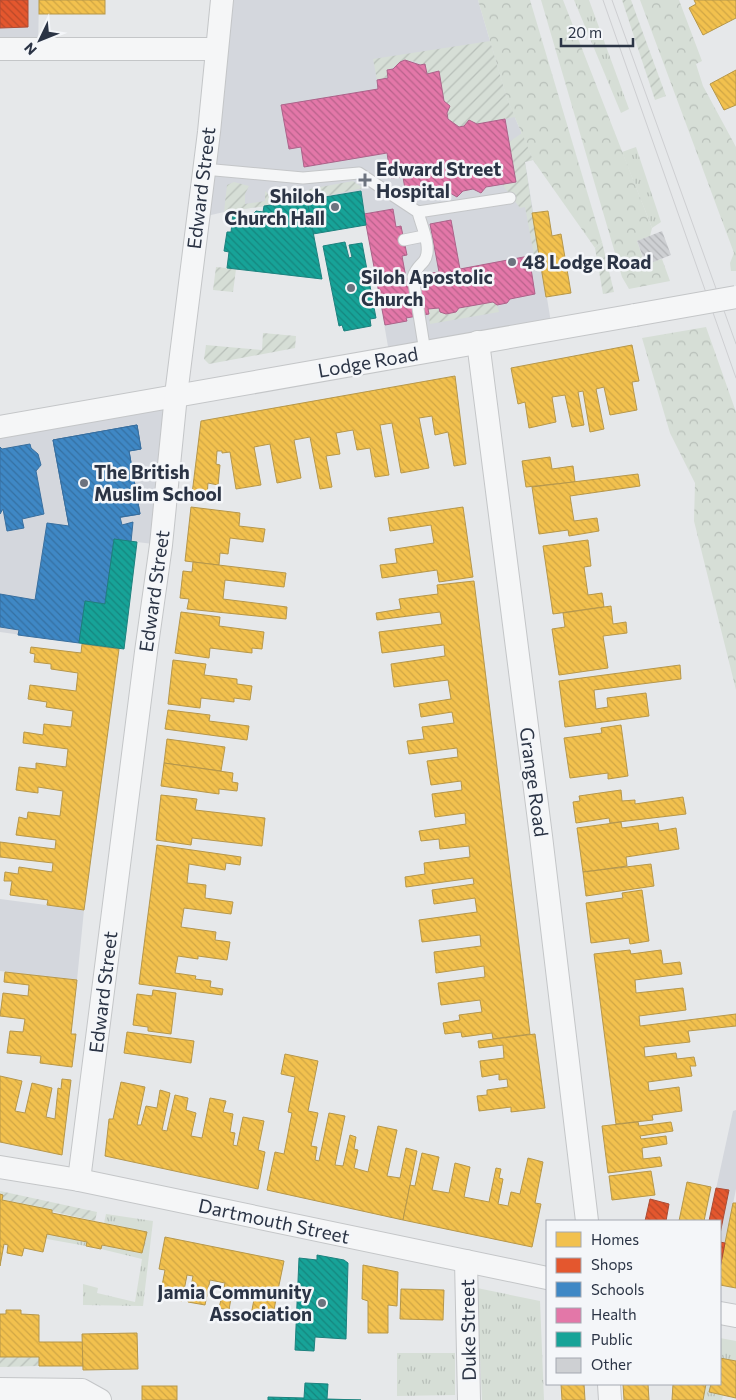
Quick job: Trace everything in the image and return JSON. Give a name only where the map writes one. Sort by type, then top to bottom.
[{"type":"street","name":"Edward Street","points":[[78,1180],[161,545],[176,395],[204,169],[222,0]]},
{"type":"street","points":[[0,49],[216,49]]},
{"type":"street","name":"Lodge Road","points":[[0,427],[736,297]]},
{"type":"street","name":"Grange Road","points":[[478,342],[587,1220]]},
{"type":"street","name":"Dartmouth Street","points":[[0,1167],[78,1180],[546,1278]]},
{"type":"street","name":"Duke Street","points":[[466,1261],[469,1400]]},
{"type":"street","points":[[721,1313],[736,1316]]},
{"type":"street","points":[[609,1385],[610,1400]]},
{"type":"street","points":[[0,1389],[82,1390],[100,1400]]},
{"type":"lane","points":[[204,169],[303,178],[359,173],[418,212],[510,198]]},
{"type":"lane","points":[[418,212],[428,251],[424,261],[416,267],[413,277],[425,352]]},
{"type":"lane","points":[[404,240],[424,236]]},
{"type":"shaded area","points":[[0,0],[39,0],[38,49],[0,49]]},
{"type":"shaded area","name":"Edward Street Hospital","points":[[222,0],[478,0],[507,99],[533,160],[525,162],[552,329],[390,358],[361,191],[224,212],[198,218]]},
{"type":"shaded area","name":"The British Muslim School","points":[[176,395],[161,545],[137,542],[79,643],[0,632],[0,427]]},
{"type":"shaded area","points":[[0,899],[84,910],[77,980],[0,971]]},
{"type":"shaded area","points":[[736,1110],[736,1189],[721,1263],[721,1220],[709,1220],[733,1111]]},
{"type":"green space","points":[[478,0],[530,0],[602,242],[595,248],[533,160],[507,99]]},
{"type":"green space","points":[[541,0],[563,0],[652,228],[650,236],[637,241],[645,264],[662,259],[670,281],[629,289],[622,277]]},
{"type":"green space","points":[[574,0],[589,0],[629,109],[621,113]]},
{"type":"green space","points":[[622,0],[631,0],[666,96],[655,100]]},
{"type":"green space","points":[[640,0],[679,0],[702,61],[696,64],[703,86],[736,147],[736,271],[731,271],[730,263],[734,253]]},
{"type":"green space","points":[[490,41],[507,99],[515,117],[477,124],[469,120],[464,126],[459,127],[448,119],[447,113],[450,106],[444,101],[439,72],[427,74],[425,64],[411,61],[402,62],[387,70],[388,78],[377,80],[373,59]]},
{"type":"green space","points":[[522,133],[533,160],[525,162],[539,254],[534,255],[525,207],[520,208],[502,184],[516,182],[509,142]]},
{"type":"green space","points":[[636,147],[661,222],[652,228],[622,152]]},
{"type":"green space","points":[[353,181],[363,188],[307,200],[224,212],[227,185],[234,182],[249,186],[245,194],[245,204],[265,201],[265,191],[270,195],[302,196],[310,189]]},
{"type":"green space","points":[[602,242],[614,292],[603,294],[595,248]]},
{"type":"green space","points":[[216,267],[236,269],[233,292],[213,290]]},
{"type":"green space","points":[[493,302],[497,305],[499,312],[430,324],[428,309],[439,308],[446,314],[456,312],[459,308]]},
{"type":"green space","points":[[706,327],[736,412],[736,690],[694,521],[695,483],[670,433],[642,338]]},
{"type":"green space","points":[[263,333],[296,336],[295,348],[209,364],[204,359],[206,345],[262,350]]},
{"type":"green space","points":[[0,1191],[97,1212],[95,1221],[2,1200]]},
{"type":"green space","points":[[106,1214],[153,1221],[143,1306],[83,1305],[83,1284],[98,1288],[97,1293],[135,1302],[142,1259],[101,1249],[102,1245],[142,1253],[147,1232],[104,1223]]},
{"type":"green space","points":[[47,1234],[87,1242],[86,1246],[47,1239]]},
{"type":"green space","points":[[477,1288],[540,1301],[544,1400],[482,1400]]},
{"type":"green space","points":[[721,1338],[736,1341],[736,1361],[721,1358]]},
{"type":"green space","points":[[397,1353],[455,1353],[455,1395],[397,1396]]},
{"type":"green space","points":[[0,1357],[39,1357],[39,1366],[0,1367]]},
{"type":"green space","points":[[706,1385],[711,1385],[709,1392],[723,1395],[722,1400],[703,1400]]},
{"type":"building: Homes","points":[[39,0],[105,0],[105,14],[39,14]]},
{"type":"building: Homes","points":[[694,0],[736,0],[736,18],[703,35],[689,8],[696,4]]},
{"type":"building: Homes","points":[[736,70],[736,105],[724,110],[710,84]]},
{"type":"building: Homes","points":[[548,211],[552,236],[561,234],[571,293],[546,297],[532,213]]},
{"type":"building: Homes","points":[[632,345],[639,381],[632,382],[637,410],[610,415],[604,387],[596,389],[604,429],[590,432],[583,391],[578,392],[584,425],[572,427],[565,395],[552,397],[556,422],[529,428],[525,402],[518,404],[511,368]]},
{"type":"building: Homes","points":[[455,376],[466,464],[454,466],[448,432],[435,435],[432,416],[419,418],[429,468],[401,473],[392,423],[380,425],[389,475],[375,477],[370,448],[357,450],[353,430],[336,433],[340,454],[326,456],[332,487],[320,489],[310,437],[294,440],[301,478],[277,483],[270,444],[254,447],[261,485],[236,489],[230,452],[222,453],[222,451],[217,451],[216,464],[220,465],[218,485],[208,483],[207,496],[192,494],[201,421]]},
{"type":"building: Homes","points":[[550,457],[552,469],[573,466],[575,482],[526,487],[522,461]]},
{"type":"building: Homes","points":[[638,474],[640,486],[570,496],[574,521],[597,518],[599,531],[569,536],[568,530],[539,534],[532,487]]},
{"type":"building: Homes","points":[[191,507],[240,513],[239,526],[265,529],[263,542],[230,538],[228,554],[220,553],[219,565],[185,561]]},
{"type":"building: Homes","points":[[463,507],[473,577],[439,582],[437,570],[382,578],[380,565],[397,563],[395,549],[434,543],[431,525],[390,531],[388,518]]},
{"type":"building: Homes","points":[[588,540],[591,566],[584,567],[588,595],[602,593],[604,607],[553,614],[543,546]]},
{"type":"building: Homes","points":[[193,562],[286,573],[284,587],[225,580],[223,599],[287,607],[286,619],[187,609],[189,599],[180,598],[183,571],[192,572]]},
{"type":"building: Homes","points":[[474,581],[530,1034],[493,1039],[492,1033],[462,1037],[461,1032],[445,1034],[443,1023],[460,1020],[459,1015],[482,1012],[480,1000],[441,1005],[438,983],[485,977],[484,966],[436,973],[434,952],[481,946],[480,935],[422,942],[419,920],[477,912],[475,898],[434,904],[432,890],[474,884],[473,878],[406,887],[405,877],[425,874],[424,863],[470,857],[469,846],[440,849],[439,839],[421,841],[419,831],[466,824],[465,813],[435,817],[432,794],[462,790],[461,781],[431,785],[427,761],[458,757],[457,748],[409,754],[407,741],[424,739],[422,727],[454,723],[452,712],[421,717],[419,704],[451,699],[448,680],[394,687],[391,664],[445,656],[444,645],[382,653],[379,632],[442,624],[440,612],[377,620],[376,613],[401,609],[399,599],[438,594],[437,585]]},
{"type":"building: Homes","points":[[611,606],[613,624],[626,622],[627,633],[603,636],[608,668],[559,675],[552,629],[565,627],[563,613]]},
{"type":"building: Homes","points":[[181,612],[220,617],[219,626],[264,632],[262,649],[252,648],[252,653],[210,648],[209,658],[175,653]]},
{"type":"building: Homes","points":[[82,644],[119,649],[84,910],[47,905],[48,900],[10,895],[12,881],[4,881],[5,872],[18,874],[19,867],[52,872],[53,863],[0,857],[0,842],[55,849],[56,840],[16,835],[19,817],[27,819],[28,812],[60,816],[63,791],[38,787],[38,793],[16,790],[19,767],[36,769],[36,763],[66,767],[68,749],[23,743],[24,732],[43,735],[44,724],[71,727],[73,711],[46,707],[47,702],[28,699],[30,685],[76,691],[78,673],[51,669],[51,664],[34,662],[35,654],[30,653],[31,647],[81,653]]},
{"type":"building: Homes","points":[[173,660],[206,664],[204,675],[237,679],[237,684],[252,686],[250,700],[234,698],[234,702],[201,698],[200,708],[168,704]]},
{"type":"building: Homes","points":[[680,665],[681,679],[594,690],[596,709],[608,707],[607,698],[646,693],[649,716],[565,727],[559,681]]},
{"type":"building: Homes","points":[[168,710],[210,715],[209,721],[249,726],[247,740],[165,729]]},
{"type":"building: Homes","points":[[621,725],[628,776],[608,779],[608,773],[570,778],[564,738],[602,733],[601,728]]},
{"type":"building: Homes","points":[[167,739],[225,747],[221,771],[164,763]]},
{"type":"building: Homes","points":[[164,763],[233,773],[232,782],[238,783],[237,791],[219,789],[219,794],[161,786]]},
{"type":"building: Homes","points":[[621,790],[622,801],[635,800],[635,804],[683,797],[686,814],[610,823],[609,818],[576,823],[573,802],[580,801],[579,796]]},
{"type":"building: Homes","points":[[161,795],[197,799],[195,810],[265,818],[262,846],[192,838],[191,845],[156,840]]},
{"type":"building: Homes","points":[[621,822],[622,828],[658,823],[659,831],[676,828],[679,849],[626,857],[627,866],[583,872],[577,828]]},
{"type":"building: Homes","points":[[157,845],[241,857],[240,865],[226,863],[225,870],[189,864],[187,883],[206,885],[205,898],[233,902],[231,914],[184,908],[181,927],[216,932],[215,940],[230,942],[227,960],[198,956],[198,959],[178,956],[175,973],[196,976],[195,979],[211,981],[210,987],[223,989],[222,995],[139,984]]},
{"type":"building: Homes","points":[[651,864],[654,886],[586,896],[583,872]]},
{"type":"building: Homes","points":[[642,890],[649,941],[630,944],[629,938],[591,943],[586,903],[623,898],[622,893]]},
{"type":"building: Homes","points":[[630,950],[631,954],[661,950],[663,964],[680,962],[682,974],[635,980],[636,993],[683,988],[686,1010],[639,1016],[640,1026],[736,1014],[736,1026],[688,1031],[690,1042],[644,1047],[645,1057],[676,1053],[677,1059],[694,1057],[696,1066],[690,1066],[692,1076],[648,1082],[649,1091],[679,1087],[682,1111],[652,1115],[653,1120],[616,1124],[594,954]]},
{"type":"building: Homes","points":[[5,972],[77,980],[71,1034],[76,1034],[72,1067],[40,1063],[41,1056],[7,1053],[10,1031],[23,1032],[25,1019],[0,1016],[3,993],[28,996],[29,985],[4,982]]},
{"type":"building: Homes","points":[[153,990],[176,993],[171,1034],[148,1031],[148,1027],[133,1025],[137,994],[152,996]]},
{"type":"building: Homes","points":[[127,1032],[194,1041],[191,1063],[124,1053]]},
{"type":"building: Homes","points":[[535,1034],[545,1108],[511,1112],[511,1107],[479,1111],[477,1096],[487,1095],[487,1090],[508,1087],[507,1079],[499,1080],[499,1074],[482,1077],[480,1061],[504,1058],[503,1045],[479,1048],[478,1041]]},
{"type":"building: Homes","points":[[285,1054],[318,1061],[308,1111],[318,1113],[311,1146],[317,1147],[315,1160],[319,1161],[329,1113],[345,1116],[335,1165],[343,1166],[350,1135],[356,1137],[354,1149],[358,1150],[354,1168],[368,1172],[378,1126],[397,1130],[387,1176],[400,1178],[406,1148],[417,1151],[403,1220],[267,1190],[275,1152],[284,1154],[292,1113],[288,1112],[295,1077],[281,1074]]},
{"type":"building: Homes","points":[[0,1076],[22,1081],[15,1111],[25,1113],[32,1083],[52,1088],[46,1117],[55,1119],[58,1088],[61,1089],[62,1079],[71,1080],[62,1155],[0,1142]]},
{"type":"building: Homes","points":[[121,1082],[145,1087],[137,1125],[141,1125],[146,1106],[157,1108],[160,1090],[170,1093],[162,1130],[167,1131],[175,1095],[188,1098],[186,1110],[196,1113],[191,1136],[202,1138],[210,1098],[226,1101],[223,1112],[233,1114],[230,1132],[235,1133],[233,1145],[237,1146],[243,1117],[264,1121],[258,1150],[265,1152],[258,1189],[105,1156],[109,1119],[113,1119]]},
{"type":"building: Homes","points":[[638,1122],[639,1126],[671,1122],[673,1131],[640,1136],[641,1139],[666,1136],[667,1144],[642,1148],[643,1159],[660,1157],[662,1166],[608,1173],[602,1126]]},
{"type":"building: Homes","points":[[422,1153],[439,1157],[432,1190],[449,1193],[455,1163],[470,1167],[464,1197],[489,1202],[496,1168],[501,1169],[499,1178],[503,1179],[498,1204],[508,1206],[511,1192],[520,1194],[528,1158],[543,1162],[535,1203],[541,1204],[532,1247],[403,1220],[410,1185],[415,1186]]},
{"type":"building: Homes","points":[[651,1171],[655,1195],[612,1200],[609,1176]]},
{"type":"building: Homes","points":[[687,1182],[711,1187],[704,1220],[679,1220]]},
{"type":"building: Homes","points":[[0,1194],[3,1195],[2,1200],[52,1210],[52,1213],[147,1232],[142,1253],[102,1245],[101,1249],[86,1246],[87,1242],[47,1234],[43,1252],[24,1248],[22,1256],[7,1253],[8,1245],[4,1244],[0,1266]]},
{"type":"building: Homes","points":[[733,1203],[736,1203],[736,1288],[721,1285],[721,1263]]},
{"type":"building: Homes","points":[[165,1237],[284,1261],[272,1319],[251,1315],[256,1289],[243,1286],[240,1299],[231,1298],[229,1310],[219,1308],[225,1283],[210,1280],[205,1305],[188,1302],[193,1276],[187,1275],[182,1301],[160,1296],[165,1270],[159,1269]]},
{"type":"building: Homes","points":[[363,1265],[398,1272],[397,1306],[388,1305],[388,1333],[368,1333],[368,1301],[362,1299]]},
{"type":"building: Homes","points":[[401,1289],[444,1290],[443,1320],[400,1319]]},
{"type":"building: Homes","points":[[6,1310],[21,1310],[21,1314],[39,1315],[39,1342],[83,1342],[83,1366],[39,1366],[39,1357],[0,1357],[0,1314],[6,1314]]},
{"type":"building: Homes","points":[[137,1333],[138,1369],[83,1370],[82,1334]]},
{"type":"building: Homes","points":[[721,1358],[736,1361],[736,1398],[709,1392],[711,1385],[721,1385]]},
{"type":"building: Homes","points":[[561,1385],[584,1385],[585,1400],[562,1400]]},
{"type":"building: Homes","points":[[623,1385],[648,1385],[649,1400],[624,1400]]},
{"type":"building: Homes","points":[[673,1385],[706,1385],[703,1400],[672,1400]]},
{"type":"building: Homes","points":[[142,1386],[177,1386],[177,1400],[142,1400]]},
{"type":"building: Shops","points":[[0,0],[28,0],[28,27],[0,28]]},
{"type":"building: Shops","points":[[716,1188],[729,1190],[721,1229],[721,1220],[709,1220]]},
{"type":"building: Shops","points":[[650,1199],[669,1204],[666,1220],[645,1220]]},
{"type":"building: Shops","points":[[721,1242],[725,1243],[721,1263]]},
{"type":"building: Schools","points":[[137,425],[141,449],[129,451],[140,514],[69,526],[53,440]]},
{"type":"building: Schools","name":"The British Muslim School","points":[[137,425],[141,449],[129,451],[140,514],[120,517],[122,525],[133,522],[131,542],[114,539],[105,604],[85,601],[79,643],[18,635],[19,630],[0,627],[0,594],[35,600],[47,523],[69,526],[53,440]]},
{"type":"building: Schools","points":[[30,444],[31,448],[38,454],[41,465],[36,471],[44,514],[22,519],[24,528],[7,531],[3,509],[0,514],[0,447],[2,449]]},
{"type":"building: Health","name":"Edward Street Hospital","points":[[405,60],[420,65],[425,64],[427,74],[439,71],[444,101],[450,106],[447,113],[448,119],[459,127],[464,126],[469,120],[477,124],[505,119],[516,182],[486,187],[481,193],[473,189],[463,191],[457,197],[450,193],[422,198],[419,186],[405,189],[403,177],[391,178],[387,153],[304,167],[301,147],[289,149],[281,105],[378,89],[377,80],[388,78],[387,70],[393,69]]},
{"type":"building: Health","name":"48 Lodge Road","points":[[393,209],[396,227],[401,226],[407,255],[402,256],[406,278],[423,275],[423,278],[433,277],[432,273],[439,272],[430,224],[451,220],[460,269],[529,256],[535,294],[510,299],[507,303],[497,305],[493,302],[459,308],[456,312],[446,314],[440,312],[439,308],[428,309],[429,314],[406,318],[407,321],[385,325],[364,214]]},
{"type":"building: Public","name":"Shiloh Church Hall","points":[[361,191],[366,225],[313,234],[307,200]]},
{"type":"building: Public","points":[[307,200],[322,279],[227,268],[229,252],[224,251],[227,232],[231,232],[233,213],[252,215],[256,211],[263,212],[264,206]]},
{"type":"building: Public","name":"Siloh Apostolic Church","points":[[345,242],[349,258],[352,257],[349,245],[362,243],[376,318],[370,319],[371,326],[344,331],[342,325],[339,326],[323,246]]},
{"type":"building: Public","points":[[114,539],[137,542],[124,649],[79,643],[85,601],[105,604]]},
{"type":"building: Public","name":"Jamia Community Association","points":[[317,1255],[344,1260],[348,1263],[346,1339],[315,1337],[314,1351],[295,1350],[299,1258],[317,1260]]},
{"type":"building: Public","points":[[305,1383],[328,1384],[327,1399],[361,1400],[268,1400],[268,1397],[304,1398]]},
{"type":"building: Other","points":[[662,231],[671,255],[646,265],[637,241]]},
{"type":"tram line","points":[[603,0],[736,378]]},
{"type":"tram line","points":[[612,0],[736,344]]},
{"type":"place","name":"Edward Street Hospital","points":[[365,180]]},
{"type":"place","name":"Shiloh Church Hall","points":[[335,207]]},
{"type":"place","name":"48 Lodge Road","points":[[512,262]]},
{"type":"place","name":"Siloh Apostolic Church","points":[[351,288]]},
{"type":"place","name":"The British Muslim School","points":[[84,483]]},
{"type":"place","name":"Jamia Community Association","points":[[322,1303]]}]
